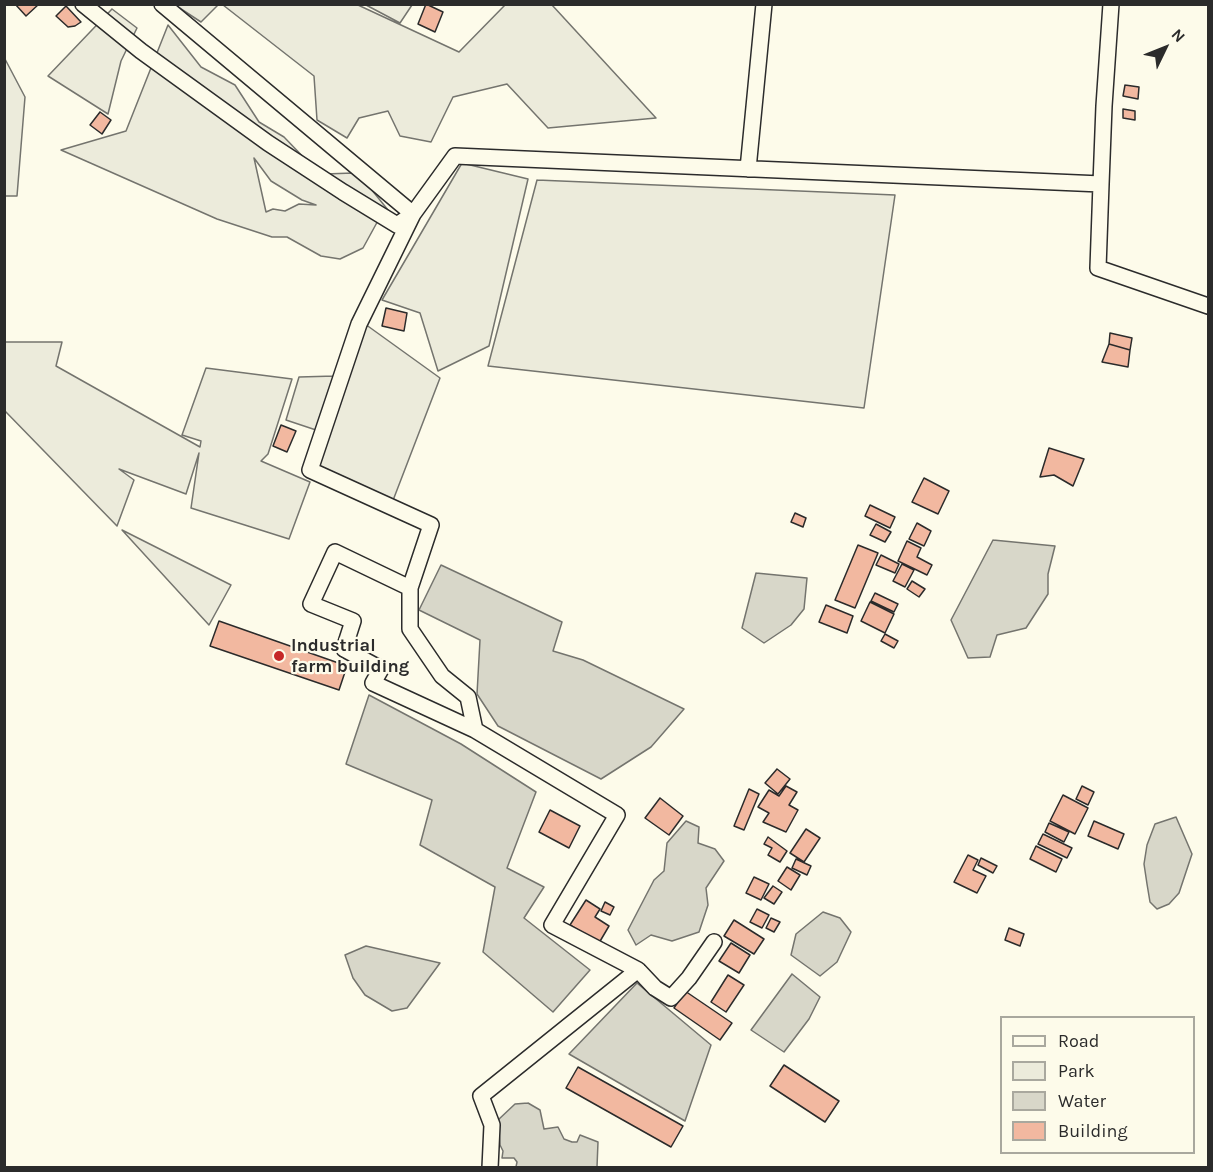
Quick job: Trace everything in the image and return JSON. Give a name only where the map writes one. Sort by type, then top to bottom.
[{"type":"street","points":[[83,4],[141,51],[342,192],[397,225],[413,214]]},
{"type":"street","points":[[162,4],[413,214]]},
{"type":"street","points":[[748,169],[764,4]]},
{"type":"street","points":[[1111,4],[1104,106],[1098,268],[1209,306]]},
{"type":"street","points":[[475,730],[468,697],[442,676],[410,628],[410,588],[431,525],[310,470],[359,324],[413,214],[455,156],[1101,184]]},
{"type":"street","points":[[410,588],[335,552],[311,604],[353,621],[344,649],[381,669],[374,683],[475,730],[617,815],[552,925],[638,970],[655,988],[671,998],[689,978],[714,942]]},
{"type":"street","points":[[490,1167],[492,1125],[481,1096],[638,970]]},
{"type":"green space","points":[[175,5],[218,5],[201,22]]},
{"type":"green space","points":[[223,5],[358,5],[459,52],[505,5],[552,5],[656,118],[548,128],[507,84],[453,97],[431,142],[400,136],[388,111],[359,118],[347,138],[317,120],[314,76]]},
{"type":"green space","points":[[366,5],[412,5],[400,23]]},
{"type":"green space","points":[[112,9],[137,28],[121,61],[108,114],[48,76]]},
{"type":"green space","points":[[168,25],[201,67],[235,85],[259,122],[284,137],[310,164],[325,174],[353,173],[371,189],[388,210],[380,217],[363,248],[340,259],[321,256],[287,237],[272,237],[217,219],[61,150],[126,131]],"holes":[[[254,158],[271,181],[302,200],[316,205],[299,204],[285,211],[273,209],[266,212]]]},
{"type":"green space","points":[[5,59],[25,97],[17,196],[5,196]]},
{"type":"green space","points":[[462,163],[528,179],[489,346],[438,371],[420,313],[382,300]]},
{"type":"green space","points":[[537,180],[895,195],[864,408],[488,366]]},
{"type":"green space","points":[[365,324],[440,378],[392,503],[315,470]]},
{"type":"green space","points":[[5,342],[62,342],[56,366],[200,447],[201,441],[182,435],[206,368],[292,379],[268,454],[261,461],[310,482],[289,539],[191,508],[199,453],[186,494],[119,469],[134,480],[117,526],[5,411]]},
{"type":"green space","points":[[335,376],[316,430],[286,420],[299,377]]},
{"type":"green space","points":[[122,530],[231,585],[209,625]]},
{"type":"water","points":[[993,540],[1055,546],[1048,574],[1048,594],[1026,628],[997,635],[990,657],[968,658],[951,620]]},
{"type":"water","points":[[441,565],[562,622],[553,651],[583,660],[684,709],[651,747],[601,779],[498,726],[477,694],[480,640],[419,610]]},
{"type":"water","points":[[756,573],[807,578],[804,609],[791,625],[764,643],[742,628]]},
{"type":"water","points":[[369,695],[461,744],[536,792],[507,868],[544,887],[524,918],[590,970],[553,1012],[483,952],[495,887],[420,845],[432,800],[346,764]]},
{"type":"water","points":[[1176,817],[1192,854],[1179,893],[1169,904],[1157,909],[1150,902],[1147,884],[1144,864],[1147,845],[1155,824]]},
{"type":"water","points":[[686,821],[699,827],[698,843],[715,849],[724,861],[706,888],[708,905],[699,932],[672,941],[651,935],[636,945],[628,930],[654,880],[664,871],[667,843]]},
{"type":"water","points":[[823,912],[840,918],[851,932],[837,962],[820,976],[791,955],[796,934]]},
{"type":"water","points":[[366,946],[440,963],[407,1008],[392,1011],[365,995],[353,978],[345,955]]},
{"type":"water","points":[[792,974],[820,997],[809,1019],[784,1052],[751,1030]]},
{"type":"water","points":[[637,983],[711,1045],[685,1121],[569,1054]]},
{"type":"water","points":[[528,1103],[540,1110],[544,1129],[558,1127],[564,1139],[572,1142],[577,1142],[580,1135],[598,1142],[597,1167],[516,1167],[517,1162],[514,1158],[502,1158],[498,1120],[515,1104]]},
{"type":"building","points":[[15,4],[39,4],[26,16]]},
{"type":"building","points":[[426,4],[443,12],[435,32],[418,24]]},
{"type":"building","points":[[66,6],[81,22],[75,26],[68,27],[56,16]]},
{"type":"building","points":[[1125,85],[1139,87],[1138,99],[1123,96]]},
{"type":"building","points":[[1123,109],[1135,111],[1135,120],[1123,118]]},
{"type":"building","points":[[100,112],[111,120],[102,134],[90,125]]},
{"type":"building","points":[[386,308],[407,313],[404,331],[382,326]]},
{"type":"building","points":[[1110,333],[1132,338],[1130,350],[1109,344]]},
{"type":"building","points":[[1109,344],[1130,350],[1128,367],[1102,362]]},
{"type":"building","points":[[281,425],[296,431],[287,452],[273,446]]},
{"type":"building","points":[[1049,448],[1084,459],[1073,486],[1054,475],[1040,477]]},
{"type":"building","points":[[924,478],[949,491],[938,514],[912,502]]},
{"type":"building","points":[[870,505],[895,517],[890,528],[865,516]]},
{"type":"building","points":[[795,513],[806,518],[803,527],[791,522]]},
{"type":"building","points":[[917,523],[931,531],[924,546],[909,539]]},
{"type":"building","points":[[876,524],[891,532],[885,542],[870,535]]},
{"type":"building","points":[[907,541],[921,548],[917,557],[932,565],[927,575],[898,561]]},
{"type":"building","points":[[858,545],[878,553],[855,608],[835,600]]},
{"type":"building","points":[[881,555],[899,564],[895,573],[876,565]]},
{"type":"building","points":[[902,564],[914,570],[905,587],[893,581]]},
{"type":"building","points":[[912,581],[925,589],[919,597],[907,589]]},
{"type":"building","points":[[875,593],[898,604],[894,612],[871,601]]},
{"type":"building","points":[[870,602],[894,614],[885,633],[861,621]]},
{"type":"building","points":[[826,605],[853,616],[847,633],[819,622]]},
{"type":"building","name":"Industrial farm building","points":[[219,621],[347,666],[339,690],[210,646]]},
{"type":"building","points":[[885,634],[898,641],[894,648],[881,641]]},
{"type":"building","points":[[777,769],[790,779],[778,794],[765,783]]},
{"type":"building","points":[[786,786],[797,792],[789,805],[798,810],[786,832],[763,822],[769,813],[758,807],[769,790],[779,796]]},
{"type":"building","points":[[1082,786],[1094,792],[1088,805],[1076,799]]},
{"type":"building","points":[[749,789],[759,794],[744,830],[734,826]]},
{"type":"building","points":[[1063,795],[1088,808],[1075,834],[1050,821]]},
{"type":"building","points":[[660,798],[683,816],[669,835],[645,818]]},
{"type":"building","points":[[550,810],[580,826],[569,848],[539,832]]},
{"type":"building","points":[[1094,821],[1124,834],[1118,849],[1088,836]]},
{"type":"building","points":[[1049,823],[1069,832],[1064,842],[1045,832]]},
{"type":"building","points":[[806,829],[820,838],[804,862],[790,853]]},
{"type":"building","points":[[1043,834],[1072,848],[1067,858],[1038,844]]},
{"type":"building","points":[[768,837],[787,851],[780,862],[768,855],[772,848],[764,844]]},
{"type":"building","points":[[1036,846],[1062,859],[1056,872],[1030,859]]},
{"type":"building","points":[[968,855],[978,860],[973,870],[986,876],[977,893],[954,882]]},
{"type":"building","points":[[981,858],[997,866],[993,873],[978,865]]},
{"type":"building","points":[[796,859],[811,866],[807,875],[792,868]]},
{"type":"building","points":[[787,867],[800,875],[791,890],[778,881]]},
{"type":"building","points":[[754,877],[769,884],[761,900],[746,893]]},
{"type":"building","points":[[773,886],[782,892],[774,904],[764,898]]},
{"type":"building","points":[[586,900],[600,909],[595,917],[609,926],[599,943],[570,925]]},
{"type":"building","points":[[605,902],[614,907],[610,915],[601,911]]},
{"type":"building","points":[[757,909],[769,915],[762,928],[750,922]]},
{"type":"building","points":[[771,918],[780,922],[774,932],[766,928]]},
{"type":"building","points":[[734,920],[764,939],[754,954],[724,936]]},
{"type":"building","points":[[1009,928],[1024,934],[1020,946],[1005,940]]},
{"type":"building","points":[[731,943],[750,955],[739,973],[719,961]]},
{"type":"building","points":[[728,975],[744,985],[726,1012],[711,1002]]},
{"type":"building","points":[[685,991],[732,1023],[720,1040],[674,1008]]},
{"type":"building","points":[[784,1065],[839,1101],[825,1122],[770,1086]]},
{"type":"building","points":[[578,1067],[683,1126],[671,1147],[566,1088]]},
{"type":"place","name":"Industrial farm building","points":[[279,656]]}]
